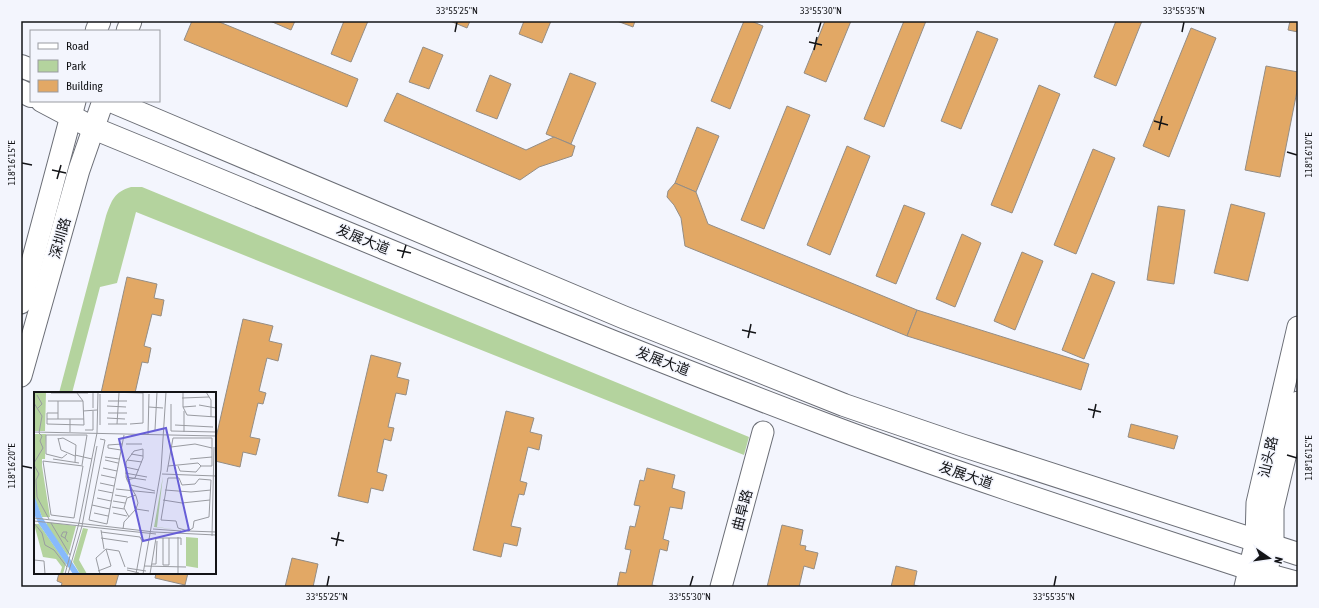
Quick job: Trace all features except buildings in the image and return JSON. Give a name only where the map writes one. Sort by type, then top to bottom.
[{"type":"main road","points":[[21,91],[30,96]]},
{"type":"main road","name":"发展大道","points":[[46,102],[73,108],[93,128],[614,342],[828,425],[1255,579],[1298,583]]},
{"type":"main road","name":"发展大道","points":[[113,102],[624,317],[844,404],[961,445],[1298,554]]},
{"type":"street","name":"深圳路","points":[[21,376],[79,170],[103,102]]},
{"type":"street","name":"深圳路","points":[[21,303],[73,108]]},
{"type":"street","name":"汕头路","points":[[1264,544],[1257,503],[1298,327]]},
{"type":"street","name":"汕头路","points":[[1255,579],[1298,402]]},
{"type":"street","name":"曲阜路","points":[[721,587],[763,432]]},
{"type":"green space","points":[[131,187],[142,187],[749,437],[744,455],[136,212],[117,283],[100,287],[72,392],[59,392],[106,216],[114,197],[125,189]]}]
